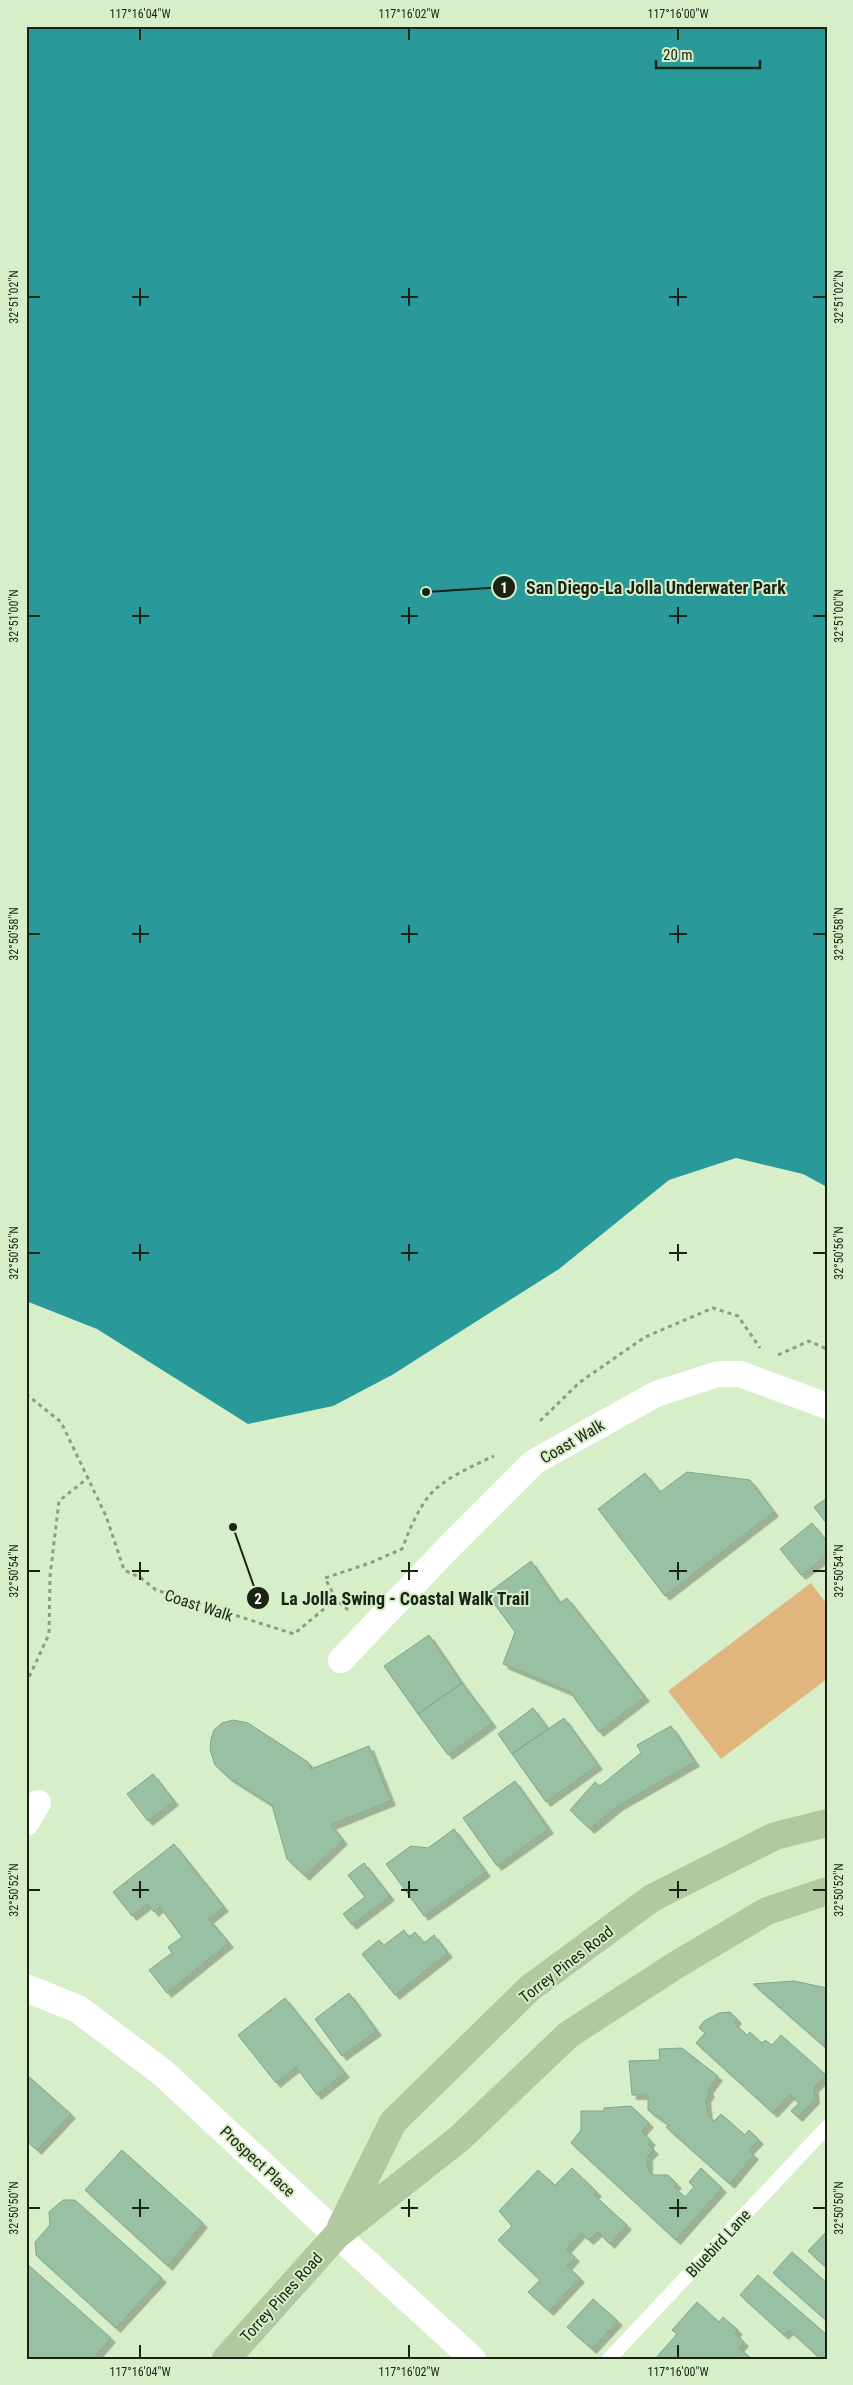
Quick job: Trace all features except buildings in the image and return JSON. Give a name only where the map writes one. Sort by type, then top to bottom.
[{"type":"main road","name":"Torrey Pines Road","points":[[337,2235],[394,2122],[530,1988],[652,1898],[775,1836],[827,1823]]},
{"type":"main road","name":"Torrey Pines Road","points":[[226,2359],[337,2235],[460,2138],[568,2035],[676,1965],[767,1911],[827,1891]]},
{"type":"main road","name":"Prospect Place","points":[[26,1988],[78,2009],[163,2073],[337,2235]]},
{"type":"street","name":"Coast Walk","points":[[341,1660],[449,1547],[534,1462],[656,1394],[718,1374],[740,1374],[827,1406]]},
{"type":"street","name":"Prospect Place","points":[[337,2235],[473,2359]]},
{"type":"lane","name":"Bluebird Lane","points":[[609,2359],[827,2127]]},
{"type":"path","name":"Coast Walk","points":[[26,1394],[62,1422],[106,1516],[124,1570],[141,1578],[156,1590],[281,1632],[294,1634],[336,1600]]},
{"type":"path","points":[[370,1629],[336,1600],[325,1578],[370,1563],[402,1549],[413,1522],[429,1496],[462,1471],[496,1454],[521,1448],[534,1462]]},
{"type":"path","points":[[26,1684],[49,1634],[50,1576],[59,1501],[89,1477]]},
{"type":"shaded area","points":[[811,1583],[827,1604],[827,1679],[721,1759],[668,1691]]},
{"type":"water","points":[[26,26],[827,26],[827,1187],[803,1174],[736,1158],[669,1180],[559,1269],[392,1375],[333,1406],[248,1424],[97,1329],[26,1301]]},
{"type":"place","name":"San Diego-La Jolla Underwater Park","points":[[426,592]]},
{"type":"place","name":"La Jolla Swing - Coastal Walk Trail","points":[[233,1527]]}]
